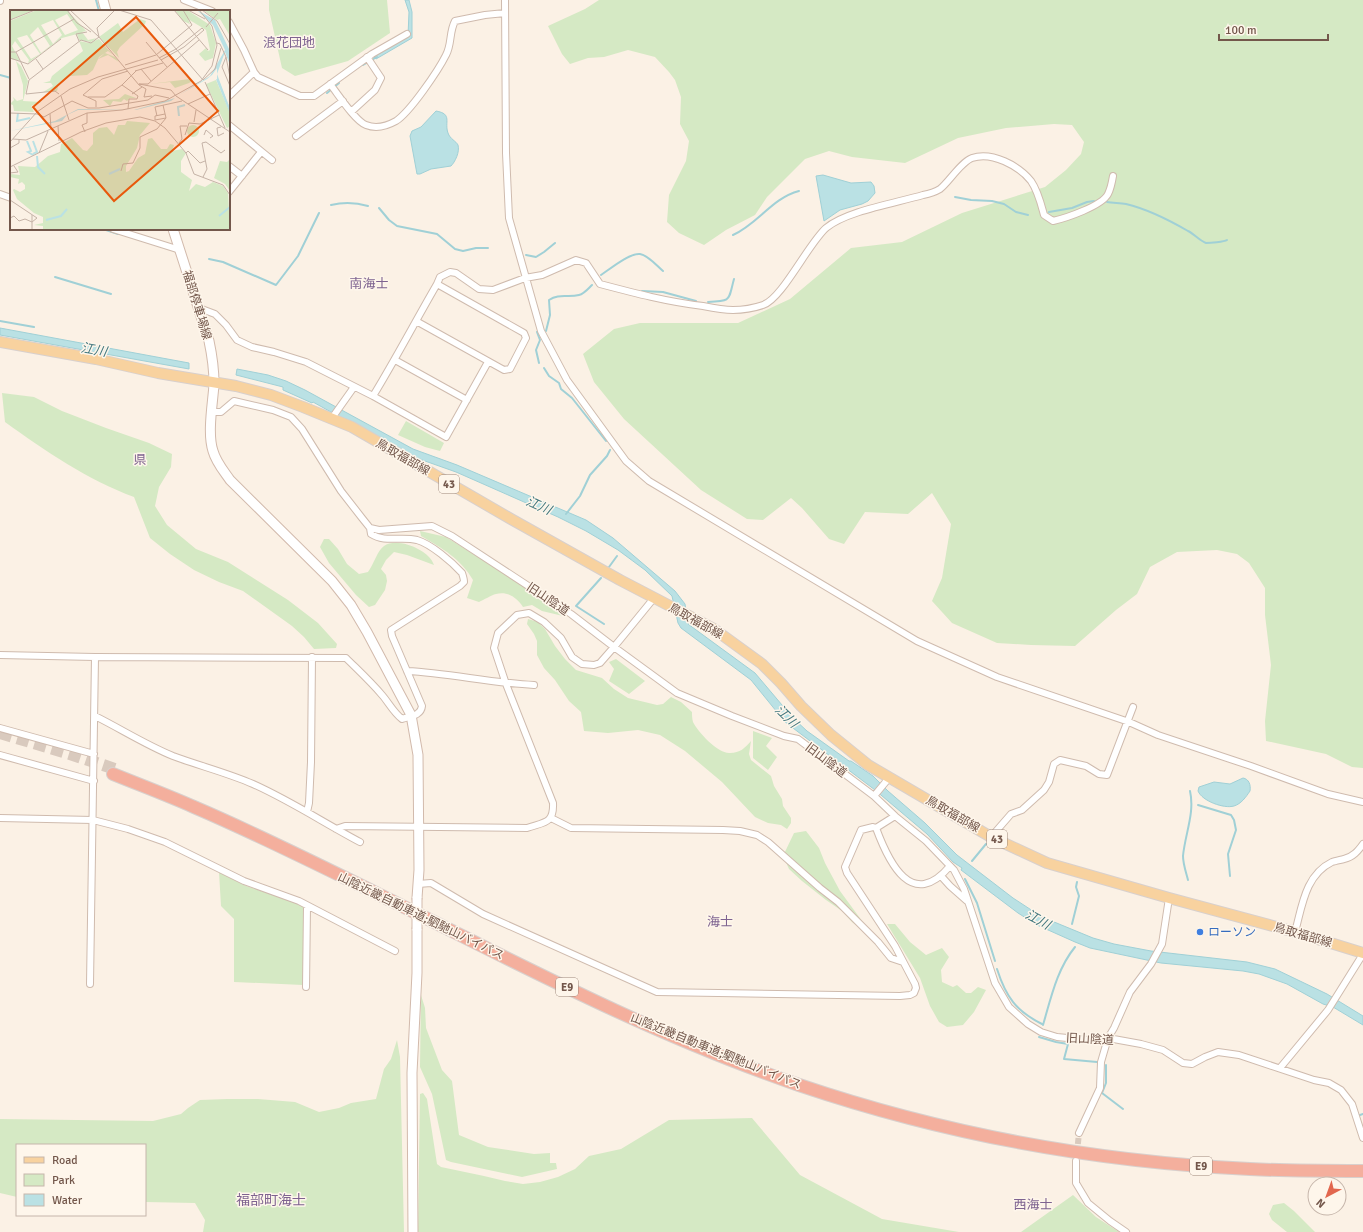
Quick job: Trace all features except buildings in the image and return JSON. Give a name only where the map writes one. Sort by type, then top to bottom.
[{"type":"highway","name":"山陰近畿自動車道;駟馳山バイパス","points":[[114,772],[284,849],[628,1016],[714,1052],[800,1085],[890,1112],[952,1128],[1018,1142],[1089,1154],[1147,1161],[1258,1169],[1362,1168]]},
{"type":"main road","name":"鳥取福部線","points":[[0,342],[96,359],[158,374],[236,386],[271,395],[332,418],[352,427],[511,520],[714,629],[762,664],[781,683],[800,706],[831,735],[887,781],[991,837],[1047,863],[1295,932],[1363,953]]},
{"type":"street","points":[[103,0],[106,10]]},
{"type":"street","points":[[184,0],[209,10]]},
{"type":"street","points":[[505,0],[506,153],[509,218],[541,331],[568,380],[626,461],[649,481],[926,646],[997,677],[1129,722],[1158,735],[1251,766],[1328,794],[1363,802]]},
{"type":"street","points":[[330,84],[351,112],[366,125],[382,127],[397,120],[417,99],[438,69],[447,54],[451,28],[455,20],[505,13]]},
{"type":"street","points":[[230,24],[254,72],[258,77],[300,96],[314,96],[367,57],[407,34]]},
{"type":"street","points":[[351,112],[375,90],[381,78],[367,57]]},
{"type":"street","points":[[230,95],[254,72]]},
{"type":"street","points":[[296,136],[343,101]]},
{"type":"street","points":[[230,126],[272,160]]},
{"type":"street","points":[[230,191],[262,152]]},
{"type":"street","points":[[373,396],[395,360],[440,277],[450,272],[456,273],[479,289],[493,290],[525,278],[542,275],[576,260],[586,264],[600,284],[664,300],[732,310],[765,305],[776,297],[826,228],[841,219],[861,212],[939,190],[971,158],[986,156],[1000,159],[1021,171],[1031,182],[1040,200],[1044,215],[1053,221],[1063,219],[1100,202],[1108,195],[1113,176]]},
{"type":"street","points":[[230,167],[242,176]]},
{"type":"street","points":[[0,194],[10,198]]},
{"type":"street","points":[[116,230],[180,250]]},
{"type":"street","name":"福部停車場線","points":[[173,230],[209,341],[213,359],[214,382]]},
{"type":"street","points":[[416,321],[488,362],[504,370],[510,369],[526,338],[524,332],[436,284]]},
{"type":"street","points":[[199,308],[215,314],[240,341],[252,348],[274,352],[306,362],[373,396],[446,437],[488,362]]},
{"type":"street","points":[[395,360],[466,400]]},
{"type":"street","points":[[214,382],[212,449],[216,460],[230,480],[332,581],[352,606],[368,632],[411,715],[418,755],[420,870],[417,898],[412,1073],[413,1232]]},
{"type":"street","points":[[332,418],[354,387]]},
{"type":"street","points":[[0,655],[346,658],[382,695],[392,710],[402,719],[418,714],[422,706],[392,636],[391,630],[460,586],[464,582],[463,575],[430,546],[416,540],[383,539],[371,534],[370,528],[342,492],[302,429],[291,417],[273,410],[234,401],[221,412],[212,412]]},
{"type":"street","name":"旧山陰道","points":[[370,528],[379,530],[432,526],[452,536],[571,614],[614,648],[677,693],[784,736],[798,739],[875,795],[895,816],[926,841],[954,870],[968,902],[995,983],[1009,1007],[1028,1024],[1041,1032],[1057,1037],[1088,1040],[1108,1038],[1163,1050],[1183,1063],[1192,1064],[1218,1052],[1239,1055],[1314,1080],[1329,1083],[1341,1090],[1352,1104],[1363,1138]]},
{"type":"street","points":[[336,829],[345,826],[527,828],[549,820],[553,815],[553,803],[506,684],[494,648],[498,633],[517,615],[530,613],[544,622],[561,638],[572,657],[582,664],[594,665],[600,663],[614,648],[654,598]]},
{"type":"street","points":[[90,984],[96,657]]},
{"type":"street","points":[[307,812],[311,762],[312,657]]},
{"type":"street","points":[[407,671],[426,672],[506,684],[534,686]]},
{"type":"street","points":[[991,837],[1011,814],[1022,810],[1044,790],[1049,782],[1054,764],[1060,760],[1086,766],[1099,774],[1107,775],[1129,722],[1133,707]]},
{"type":"street","points":[[95,716],[149,745],[194,764],[252,784],[289,801],[360,842]]},
{"type":"street","points":[[0,728],[94,754]]},
{"type":"street","points":[[0,755],[94,781]]},
{"type":"street","points":[[875,795],[887,781]]},
{"type":"street","points":[[418,884],[431,883],[483,914],[657,992],[910,995],[914,993],[916,988],[895,946],[846,870],[846,864],[861,830],[873,827],[876,828],[895,816]]},
{"type":"street","points":[[0,818],[93,820],[128,829],[165,842],[244,881],[299,901],[395,951]]},
{"type":"street","points":[[550,818],[571,828],[723,830],[740,831],[757,835],[768,842],[838,902],[878,942],[891,958],[903,962]]},
{"type":"street","points":[[876,828],[884,849],[902,877],[922,886],[941,876],[950,866]]},
{"type":"street","points":[[1295,932],[1306,890],[1310,881],[1325,866],[1356,854],[1363,844]]},
{"type":"street","points":[[941,876],[968,902]]},
{"type":"street","points":[[1080,1134],[1100,1088],[1101,1062],[1108,1038],[1130,992],[1151,964],[1162,944],[1169,898]]},
{"type":"street","points":[[306,987],[307,906]]},
{"type":"street","points":[[1280,1068],[1328,1010],[1363,953]]},
{"type":"street","points":[[1076,1161],[1076,1183],[1088,1204],[1126,1232]]},
{"type":"green space","points":[[269,0],[387,0],[390,33],[348,61],[295,76],[282,68],[269,10]]},
{"type":"green space","points":[[599,0],[1363,0],[1363,768],[1352,767],[1326,754],[1266,741],[1265,721],[1271,665],[1265,615],[1265,588],[1249,563],[1237,554],[1217,550],[1177,552],[1150,567],[1137,594],[1116,610],[1075,646],[997,643],[952,623],[932,601],[942,578],[951,524],[932,493],[908,514],[865,512],[844,544],[829,539],[802,508],[791,498],[763,520],[747,519],[701,490],[624,419],[594,382],[583,354],[614,329],[640,323],[738,323],[790,299],[851,248],[902,242],[962,213],[1045,187],[1066,170],[1081,154],[1084,142],[1072,125],[1054,124],[1006,128],[958,138],[905,163],[852,157],[829,151],[805,159],[767,197],[755,215],[726,230],[704,245],[679,233],[667,222],[669,195],[686,161],[689,141],[680,124],[681,97],[675,80],[655,57],[628,50],[604,57],[588,58],[570,64],[562,54],[548,26],[585,9]]},
{"type":"green space","points":[[2,393],[34,397],[62,411],[149,443],[172,454],[171,467],[159,487],[155,506],[167,525],[196,549],[228,562],[288,600],[318,623],[337,644],[336,648],[314,649],[292,626],[243,591],[194,570],[170,554],[150,538],[134,497],[100,482],[67,464],[5,422]]},
{"type":"green space","points":[[406,421],[444,443],[440,451],[425,447],[398,435]]},
{"type":"green space","points":[[420,531],[446,537],[526,587],[563,616],[542,611],[532,605],[523,607],[515,598],[508,594],[500,593],[479,602],[467,598],[473,580],[457,560],[421,536]]},
{"type":"green space","points":[[324,539],[329,539],[338,549],[347,564],[359,574],[368,572],[379,551],[390,543],[404,544],[420,550],[431,559],[434,565],[394,552],[386,560],[381,569],[386,575],[387,581],[385,590],[375,605],[369,607],[356,595],[329,563],[320,547]]},
{"type":"green space","points":[[528,619],[538,622],[545,629],[555,646],[576,670],[602,678],[614,689],[628,698],[657,705],[663,704],[671,697],[681,702],[692,712],[693,722],[699,731],[709,742],[720,750],[730,753],[737,752],[751,741],[749,754],[751,760],[771,776],[774,786],[782,799],[783,806],[791,818],[791,823],[787,829],[781,825],[768,823],[755,817],[722,782],[685,751],[660,735],[638,730],[608,733],[584,731],[581,712],[569,701],[555,680],[544,668],[537,655],[537,641],[527,624]]},
{"type":"green space","points":[[616,659],[645,681],[629,694],[609,681],[614,669],[609,662]]},
{"type":"green space","points":[[753,731],[772,738],[766,746],[777,757],[768,770],[753,758]]},
{"type":"green space","points":[[806,831],[819,848],[840,891],[865,925],[866,933],[852,922],[842,911],[802,881],[789,869],[783,856],[794,833]]},
{"type":"green space","points":[[219,872],[246,886],[300,904],[305,909],[303,985],[234,982],[234,919],[221,906]]},
{"type":"green space","points":[[887,924],[895,924],[910,942],[926,955],[942,948],[949,957],[941,970],[942,982],[953,987],[957,985],[966,993],[971,993],[978,987],[986,990],[974,1012],[963,1025],[947,1027],[939,1022],[930,1006],[920,978]]},
{"type":"green space","points":[[421,995],[425,1008],[426,1028],[442,1070],[452,1081],[459,1135],[488,1147],[534,1154],[550,1153],[550,1163],[556,1163],[557,1169],[522,1177],[446,1160],[432,1094],[420,1067]]},
{"type":"green space","points":[[397,1040],[400,1057],[404,1232],[203,1232],[205,1220],[195,1203],[146,1202],[146,1144],[16,1144],[16,1197],[0,1193],[0,1119],[153,1121],[181,1114],[200,1100],[227,1099],[258,1099],[295,1102],[319,1112],[339,1108],[351,1103],[376,1099],[384,1069],[391,1059]]},
{"type":"green space","points":[[423,1093],[427,1099],[437,1164],[441,1167],[523,1184],[540,1182],[558,1177],[575,1169],[589,1156],[621,1149],[669,1120],[752,1118],[800,1175],[882,1219],[959,1232],[418,1232],[420,1094]]},
{"type":"green space","points":[[1073,1195],[1096,1217],[1119,1232],[1021,1232]]},
{"type":"green space","points":[[1284,1203],[1315,1232],[1287,1232],[1272,1220],[1269,1214],[1273,1205]]},
{"type":"water","points":[[405,0],[409,0],[412,12],[412,38],[376,59],[374,57],[408,36],[409,12]]},
{"type":"water","points":[[436,111],[441,112],[446,116],[448,133],[458,145],[458,154],[451,166],[431,169],[417,174],[410,136],[412,131],[421,127]]},
{"type":"water","points":[[823,175],[851,183],[871,182],[874,186],[875,193],[868,201],[840,210],[824,221],[816,176]]},
{"type":"water","name":"江川","points":[[0,328],[189,363],[189,369],[0,335]]},
{"type":"water","name":"江川","points":[[237,369],[268,375],[286,381],[413,449],[457,465],[586,520],[613,538],[675,591],[685,604],[688,624],[755,673],[793,718],[807,731],[873,776],[925,823],[957,855],[1013,898],[1042,917],[1093,938],[1114,944],[1151,951],[1247,962],[1275,969],[1327,994],[1363,1016],[1363,1025],[1333,1007],[1323,1004],[1287,984],[1259,974],[1161,963],[1090,948],[1037,925],[1018,913],[961,870],[962,868],[953,862],[927,834],[875,790],[785,722],[751,680],[681,628],[678,623],[672,596],[645,570],[618,550],[586,531],[558,517],[456,472],[408,455],[313,402],[312,403],[283,390],[283,387],[236,375]]},
{"type":"water","points":[[1243,778],[1249,783],[1250,791],[1241,802],[1234,806],[1230,807],[1219,805],[1209,801],[1200,795],[1198,791],[1199,787],[1214,782],[1230,784]]},
{"type":"waterway","points":[[96,0],[99,10]]},
{"type":"waterway","points":[[363,65],[377,57]]},
{"type":"waterway","points":[[0,75],[10,78]]},
{"type":"waterway","points":[[327,93],[339,83]]},
{"type":"waterway","points":[[733,235],[742,230],[781,199],[789,194],[799,191]]},
{"type":"waterway","points":[[955,197],[971,200],[992,201],[1004,204],[1016,212],[1028,215]]},
{"type":"waterway","points":[[1049,212],[1072,208],[1094,201]]},
{"type":"waterway","points":[[1107,202],[1126,204],[1150,212],[1181,227],[1206,243],[1227,240]]},
{"type":"waterway","points":[[331,205],[349,203],[368,206]]},
{"type":"waterway","points":[[379,208],[389,220],[397,226],[437,234],[455,249],[463,251],[476,248],[488,248]]},
{"type":"waterway","points":[[209,259],[223,262],[276,285],[298,256],[319,213]]},
{"type":"waterway","points":[[106,230],[118,234]]},
{"type":"waterway","points":[[526,255],[536,257],[555,243]]},
{"type":"waterway","points":[[601,275],[614,265],[636,254],[649,258],[663,271]]},
{"type":"waterway","points":[[55,277],[111,294]]},
{"type":"waterway","points":[[708,302],[721,301],[728,298],[734,279]]},
{"type":"waterway","points":[[546,331],[550,315],[549,300],[560,296],[575,296],[581,294],[592,285]]},
{"type":"waterway","points":[[642,291],[663,292],[696,301]]},
{"type":"waterway","points":[[0,321],[34,327]]},
{"type":"waterway","points":[[537,332],[540,340],[536,350],[539,363]]},
{"type":"waterway","points":[[544,368],[549,376],[559,383],[561,389],[572,398],[606,441]]},
{"type":"waterway","points":[[566,514],[580,496],[590,475],[607,456],[610,450]]},
{"type":"waterway","points":[[609,567],[617,556]]},
{"type":"waterway","points":[[601,578],[576,606],[604,624]]},
{"type":"waterway","points":[[1188,880],[1183,856],[1191,815],[1190,791]]},
{"type":"waterway","points":[[1198,805],[1231,815],[1234,820],[1236,830],[1228,854],[1230,876]]},
{"type":"waterway","points":[[972,861],[986,844]]},
{"type":"waterway","points":[[965,879],[977,903],[995,961]]},
{"type":"waterway","points":[[1072,924],[1079,896],[1076,887],[1077,882]]},
{"type":"waterway","points":[[1043,1025],[1059,974],[1075,947]]},
{"type":"waterway","points":[[997,969],[1004,988],[1013,1002],[1025,1014],[1042,1024]]},
{"type":"waterway","points":[[1039,1037],[1068,1044],[1064,1059],[1097,1062]]},
{"type":"waterway","points":[[1106,1065],[1106,1083],[1102,1093],[1123,1109]]},
{"type":"tunnel","points":[[0,733],[115,769]]},
{"type":"tunnel","points":[[1077,1153],[1079,1133]]},
{"type":"place","name":"ローソン","points":[[1200,932]]},
{"type":"district","name":"浪花団地","points":[[289,42]]},
{"type":"district","name":"南海士","points":[[369,283]]},
{"type":"district","name":"県","points":[[140,459]]},
{"type":"district","name":"海士","points":[[720,921]]},
{"type":"district","name":"福部町海士","points":[[271,1200]]},
{"type":"district","name":"西海士","points":[[1033,1204]]}]
